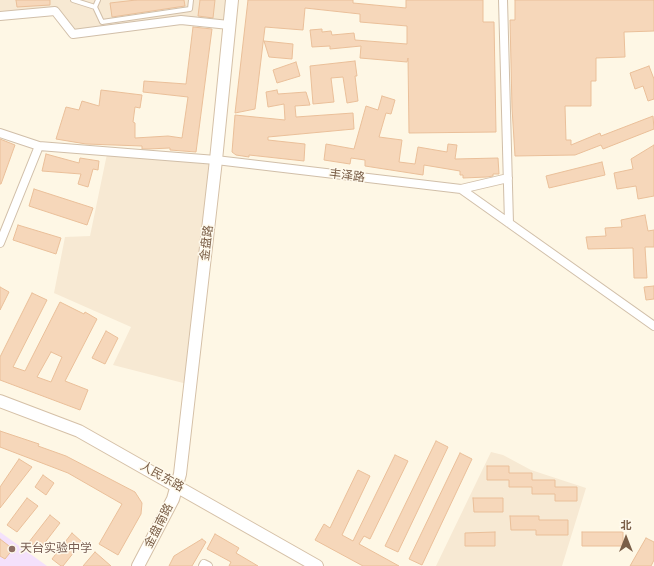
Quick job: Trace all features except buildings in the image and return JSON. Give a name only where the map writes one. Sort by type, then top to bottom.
[{"type":"main road","name":"金盘路","points":[[177,486],[181,467],[216,160],[232,0]]},
{"type":"main road","name":"人民东路","points":[[0,401],[79,431],[317,566]]},
{"type":"main road","name":"金盘南路","points":[[138,566],[173,499],[177,486]]},
{"type":"street","points":[[503,0],[509,223]]},
{"type":"street","points":[[0,16],[55,11],[73,34],[181,20],[229,25]]},
{"type":"street","name":"丰泽路","points":[[0,133],[39,146],[216,160],[461,189],[654,326]]},
{"type":"street","points":[[0,243],[39,146]]},
{"type":"street","points":[[461,189],[508,178]]},
{"type":"street","points":[[203,566],[204,564],[208,566]]},
{"type":"lane","points":[[73,0],[95,6]]},
{"type":"lane","points":[[95,6],[98,0]]},
{"type":"lane","points":[[95,6],[102,22],[190,10],[191,0]]},
{"type":"shaded area","points":[[0,0],[232,0],[229,25],[194,21],[73,34],[55,11],[0,16]]},
{"type":"shaded area","points":[[107,154],[216,160],[191,385],[113,365],[131,327],[54,293],[65,237],[90,236]]},
{"type":"shaded area","points":[[491,452],[503,455],[531,470],[586,488],[562,566],[436,566]]},
{"type":"shaded area","name":"天台实验中学","points":[[0,532],[47,566],[0,566]]},
{"type":"place","name":"天台实验中学","points":[[12,549]]}]
